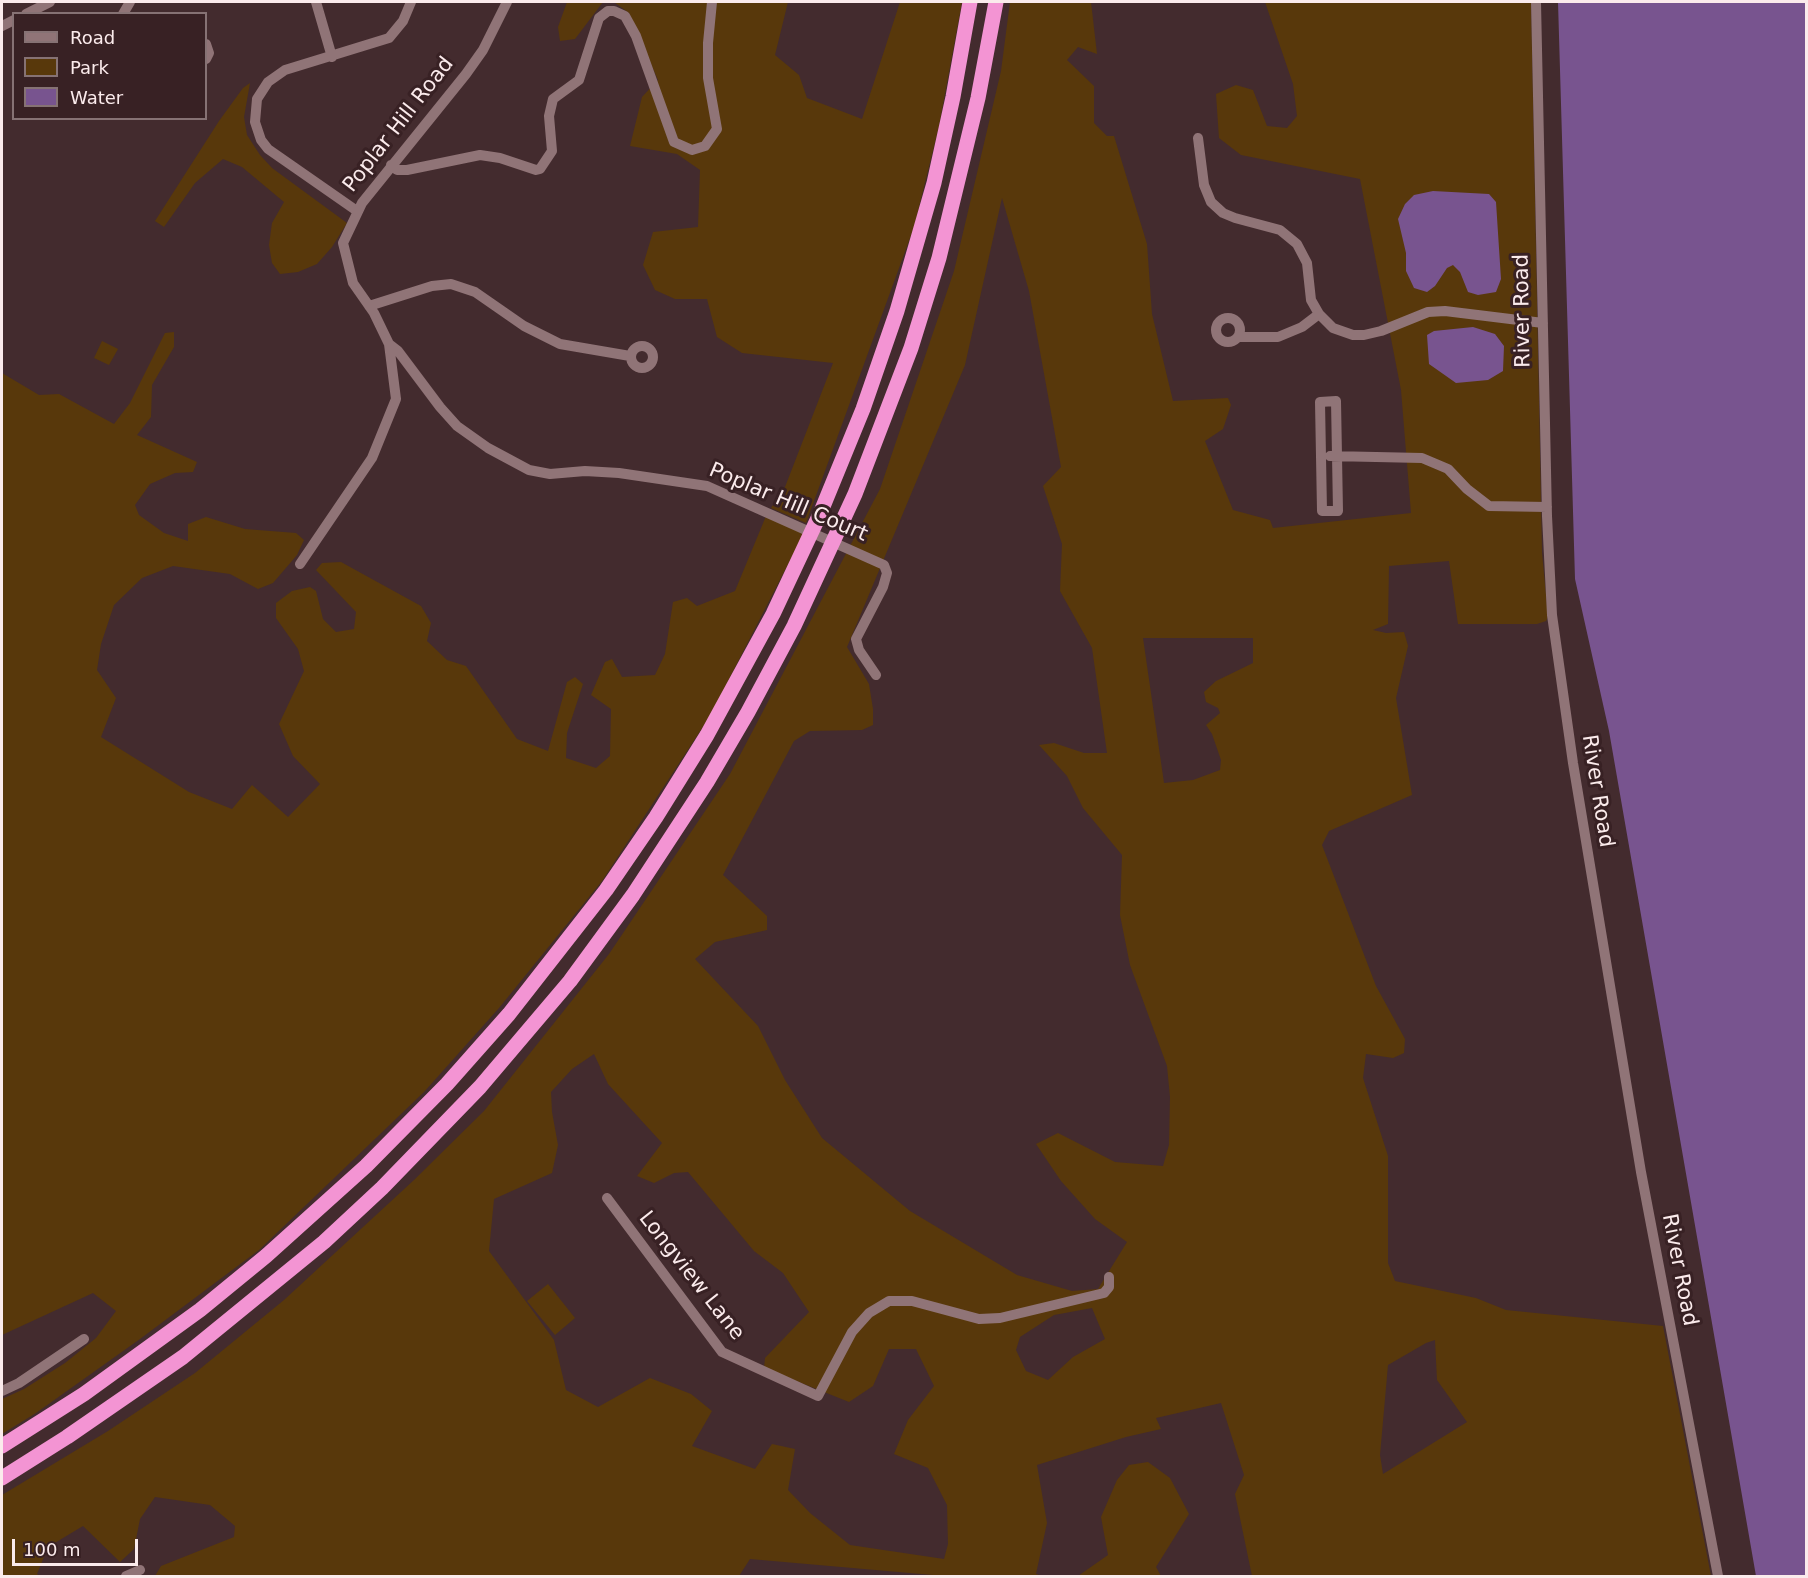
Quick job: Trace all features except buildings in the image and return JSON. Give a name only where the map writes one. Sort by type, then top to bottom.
[{"type":"highway","points":[[2,1446],[84,1394],[200,1310],[282,1242],[366,1166],[447,1084],[509,1014],[585,918],[656,817],[707,735],[773,614],[820,514],[863,409],[897,311],[931,193],[953,97],[970,2]]},
{"type":"highway","points":[[2,1478],[116,1405],[183,1357],[258,1299],[330,1237],[407,1164],[480,1088],[570,981],[633,895],[707,782],[748,712],[795,626],[860,484],[911,348],[939,258],[978,98],[996,2]]},
{"type":"street","points":[[30,12],[50,2]]},
{"type":"street","points":[[316,2],[332,57]]},
{"type":"street","points":[[357,211],[268,149],[261,140],[255,122],[257,99],[262,89],[275,75],[389,38],[403,21],[411,2]]},
{"type":"street","name":"Poplar Hill Road","points":[[300,564],[380,443],[396,399],[389,344],[369,306],[353,283],[343,243],[357,211],[390,165],[466,74],[483,50],[507,2]]},
{"type":"street","points":[[390,165],[397,170],[407,170],[480,155],[500,158],[536,170],[540,169],[552,151],[549,116],[553,99],[579,80],[598,20],[603,14],[614,11],[625,16],[636,36],[674,142],[692,150],[705,146],[715,137],[717,129],[708,78],[708,43],[712,2]]},
{"type":"street","name":"River Road","points":[[1536,2],[1546,507],[1552,615],[1573,763],[1641,1172],[1718,1576]]},
{"type":"street","points":[[1198,138],[1204,185],[1211,202],[1222,213],[1280,230],[1297,244],[1307,263],[1311,300],[1318,314],[1342,332],[1364,335],[1381,332],[1428,312],[1445,311],[1543,324]]},
{"type":"street","points":[[369,306],[432,286],[451,284],[475,292],[524,326],[560,344],[630,356]]},
{"type":"street","points":[[1239,337],[1278,337],[1302,327],[1318,314]]},
{"type":"street","name":"Poplar Hill Court","points":[[389,344],[398,351],[457,426],[488,448],[529,470],[550,474],[585,471],[619,473],[707,486],[884,565],[887,569],[883,587],[856,639],[858,650],[876,675]]},
{"type":"street","points":[[1336,401],[1338,511],[1322,511],[1321,456],[1320,402],[1336,401]]},
{"type":"street","points":[[1321,456],[1422,458],[1448,469],[1480,501],[1489,506],[1546,507]]},
{"type":"street","name":"Longview Lane","points":[[607,1198],[722,1352],[818,1396],[852,1332],[869,1313],[889,1301],[912,1301],[979,1319],[1000,1318],[1104,1293],[1109,1287],[1109,1277]]},
{"type":"street","points":[[2,1391],[19,1383],[84,1339]]},
{"type":"street","points":[[126,1576],[140,1570]]},
{"type":"green space","points":[[567,2],[603,2],[575,39],[560,41],[558,27]]},
{"type":"green space","points":[[614,2],[788,2],[775,55],[799,75],[807,98],[862,119],[900,2],[962,2],[939,126],[914,227],[806,523],[771,508],[785,487],[833,363],[742,353],[717,337],[707,299],[675,299],[655,290],[643,265],[653,232],[698,227],[700,170],[677,154],[630,146],[642,97],[658,80],[629,13]]},
{"type":"green space","points":[[1010,2],[1091,2],[1097,54],[1078,47],[1067,60],[1094,86],[1094,123],[1107,136],[1114,136],[1147,244],[1152,314],[1173,401],[1228,398],[1231,405],[1223,429],[1205,441],[1233,510],[1270,520],[1273,528],[1411,513],[1401,390],[1360,179],[1241,155],[1219,138],[1216,94],[1236,85],[1253,90],[1267,126],[1287,128],[1297,116],[1293,84],[1265,2],[1531,2],[1542,553],[1548,617],[1546,621],[1537,624],[1458,624],[1449,561],[1389,566],[1388,624],[1373,630],[1386,633],[1404,632],[1408,646],[1396,698],[1412,795],[1329,831],[1322,845],[1376,986],[1405,1039],[1404,1053],[1393,1058],[1366,1054],[1363,1078],[1388,1156],[1388,1263],[1395,1281],[1476,1298],[1506,1310],[1663,1326],[1711,1576],[1252,1576],[1235,1494],[1244,1475],[1221,1403],[1156,1418],[1161,1429],[1126,1437],[1037,1465],[1047,1523],[1036,1574],[1042,1576],[944,1576],[750,1559],[739,1576],[155,1576],[161,1566],[234,1537],[235,1526],[210,1505],[155,1497],[140,1519],[134,1549],[120,1562],[83,1526],[48,1547],[37,1574],[40,1576],[2,1576],[2,1495],[108,1431],[195,1373],[284,1300],[414,1180],[484,1111],[609,954],[730,774],[880,489],[954,271],[1001,71]],"holes":[[[1002,198],[1029,291],[1061,467],[1043,486],[1062,544],[1060,591],[1092,648],[1107,753],[1084,753],[1054,743],[1039,745],[1067,776],[1083,808],[1122,855],[1120,915],[1130,965],[1167,1066],[1170,1097],[1169,1145],[1163,1166],[1115,1162],[1058,1133],[1036,1144],[1061,1181],[1095,1219],[1127,1242],[1098,1289],[1072,1291],[1017,1275],[910,1211],[822,1138],[785,1080],[758,1026],[695,959],[715,942],[767,930],[767,916],[723,875],[794,741],[810,731],[862,730],[873,725],[869,684],[847,647],[965,365]],[[1143,638],[1253,638],[1253,663],[1216,681],[1204,692],[1206,702],[1218,708],[1220,713],[1206,725],[1212,734],[1221,760],[1220,770],[1193,780],[1164,783]],[[594,1054],[608,1084],[662,1143],[637,1176],[654,1183],[674,1173],[688,1172],[754,1251],[783,1273],[809,1312],[765,1358],[764,1368],[849,1402],[873,1386],[889,1349],[916,1349],[934,1386],[908,1420],[894,1454],[928,1468],[947,1505],[948,1544],[944,1559],[850,1545],[810,1513],[788,1490],[795,1449],[772,1444],[755,1469],[692,1446],[712,1411],[691,1394],[650,1378],[598,1407],[566,1390],[554,1340],[489,1251],[494,1199],[552,1173],[558,1145],[551,1092],[572,1069]],[[1092,1308],[1105,1339],[1073,1357],[1048,1380],[1026,1371],[1016,1350],[1020,1337],[1054,1315]],[[1435,1340],[1437,1380],[1467,1422],[1383,1474],[1380,1455],[1388,1365]]]},
{"type":"green space","points":[[250,83],[244,117],[247,135],[260,155],[272,168],[347,223],[332,247],[317,264],[298,272],[280,274],[272,263],[269,245],[272,223],[284,202],[242,167],[223,159],[195,183],[164,227],[155,221],[219,121],[243,88]]},
{"type":"green space","points":[[174,332],[174,347],[152,385],[151,417],[137,435],[197,462],[193,472],[175,473],[150,484],[135,505],[139,515],[164,533],[188,541],[188,524],[206,517],[245,529],[296,533],[304,540],[297,555],[273,583],[258,589],[230,574],[173,566],[142,578],[114,605],[101,644],[97,670],[116,698],[101,737],[189,792],[232,809],[252,785],[288,817],[320,784],[293,756],[279,724],[304,671],[298,649],[276,618],[276,603],[292,591],[310,587],[316,591],[323,619],[336,632],[354,629],[356,612],[316,570],[322,563],[341,562],[421,606],[431,623],[427,641],[447,660],[466,666],[517,739],[548,751],[567,682],[575,677],[583,684],[567,733],[566,758],[596,768],[610,756],[611,709],[591,695],[605,662],[612,659],[622,677],[655,675],[665,654],[673,602],[687,598],[697,606],[735,591],[766,516],[804,533],[710,716],[602,881],[499,1008],[424,1092],[259,1250],[140,1339],[36,1413],[2,1434],[2,1399],[24,1389],[65,1363],[96,1338],[116,1311],[93,1293],[2,1335],[2,373],[39,395],[59,394],[114,424],[130,403],[165,333]]},
{"type":"green space","points":[[102,341],[118,349],[109,365],[94,358]]},
{"type":"green space","points":[[548,1284],[575,1318],[555,1335],[527,1301]]},
{"type":"green space","points":[[1148,1462],[1170,1478],[1189,1514],[1156,1567],[1161,1576],[1078,1576],[1108,1555],[1101,1517],[1117,1480],[1129,1465]]},
{"type":"water","points":[[1558,2],[1806,2],[1806,1576],[1756,1576],[1609,731],[1575,579]]},
{"type":"water","points":[[1433,191],[1489,194],[1496,202],[1501,279],[1496,292],[1478,295],[1468,292],[1460,272],[1453,265],[1447,268],[1435,286],[1427,292],[1414,288],[1406,271],[1406,253],[1398,219],[1405,204],[1414,195]]},
{"type":"water","points":[[1473,327],[1495,334],[1504,346],[1503,371],[1488,380],[1456,383],[1429,364],[1427,335],[1434,331]]}]
